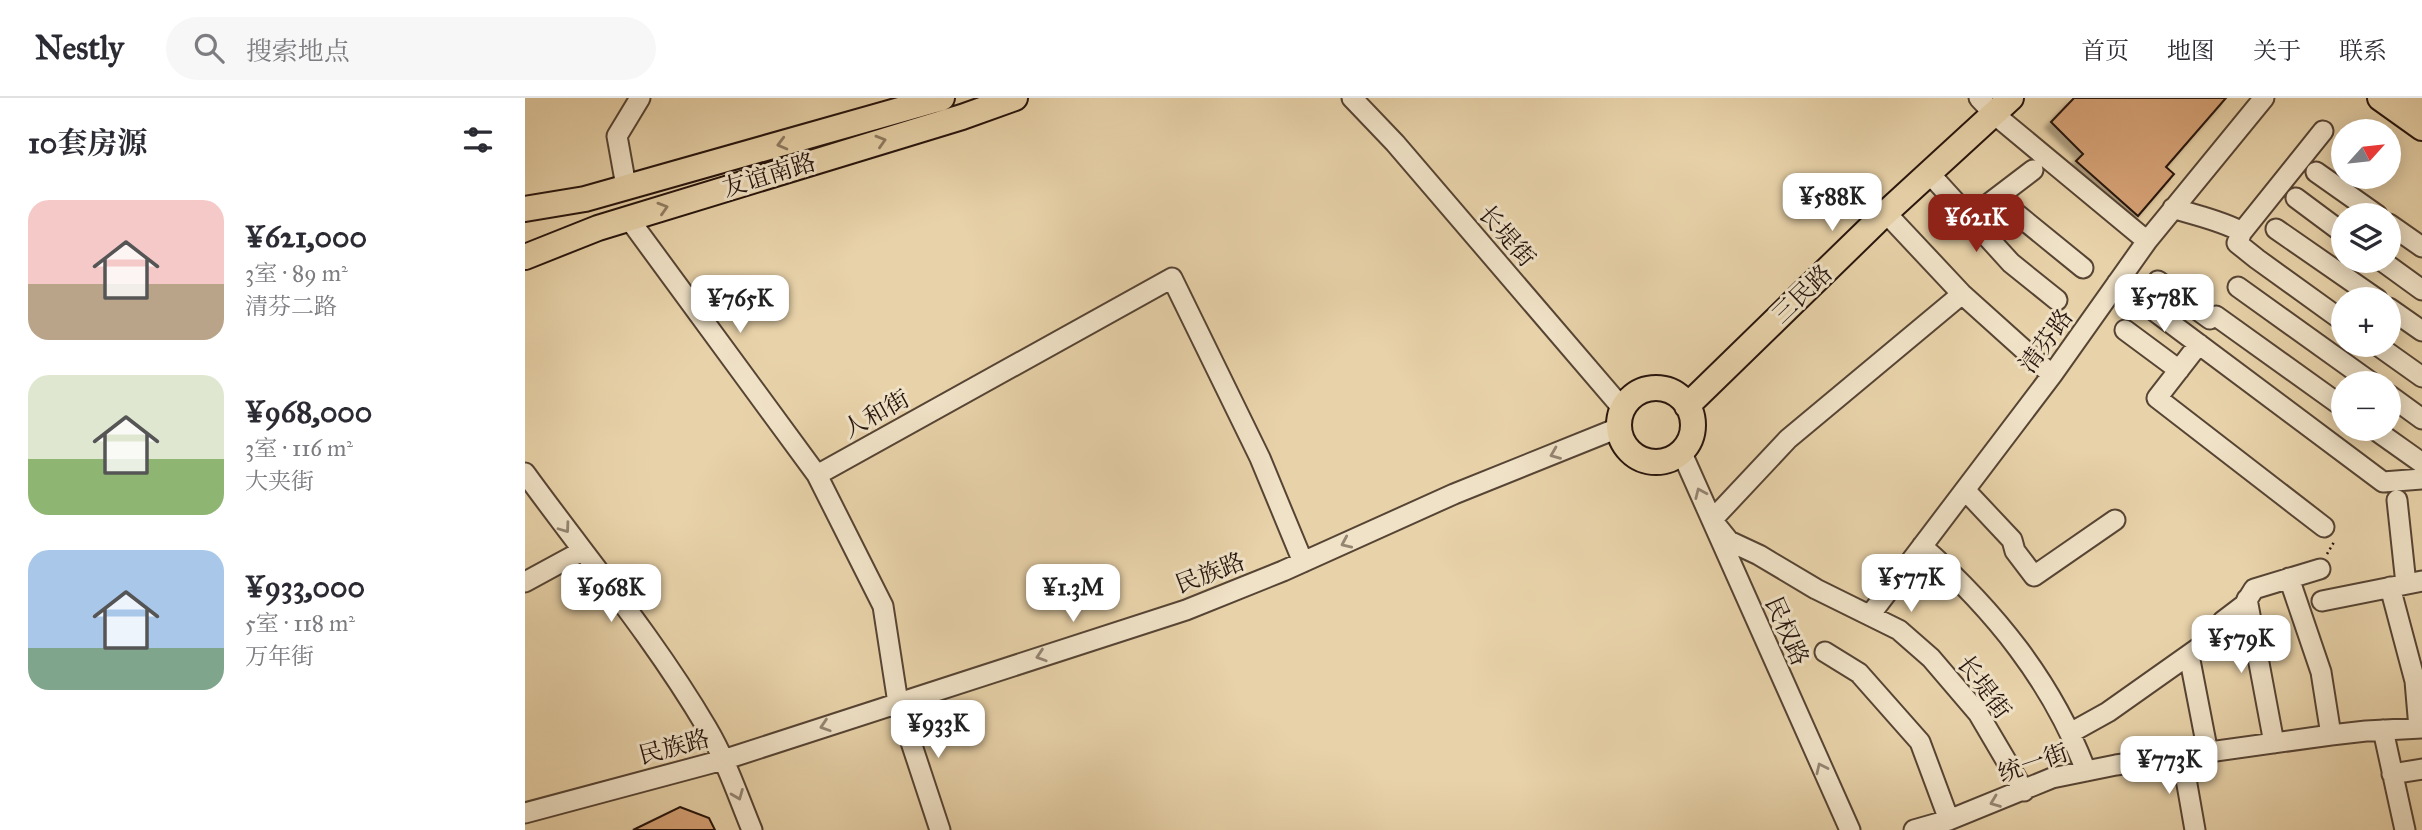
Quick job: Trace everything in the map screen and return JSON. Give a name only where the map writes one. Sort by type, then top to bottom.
[{"type":"main road","name":"友谊南路","points":[[525,209],[585,198],[942,98]]},
{"type":"main road","name":"友谊南路","points":[[525,257],[598,228],[962,117],[1015,98]]},
{"type":"main road","points":[[2380,98],[2422,128]]},
{"type":"main road","points":[[2412,98],[2422,104]]},
{"type":"main road","name":"三民路","points":[[1687,405],[1929,173],[1995,103]]},
{"type":"main road","points":[[525,220],[585,198]]},
{"type":"main road","points":[[525,245],[598,228]]},
{"type":"main road","points":[[1665,389],[1679,396],[1687,405],[1693,427],[1689,443],[1675,457],[1663,462],[1649,462],[1631,453],[1623,443],[1621,418],[1630,398],[1641,391],[1665,389]]},
{"type":"street","points":[[626,186],[617,135],[640,98]]},
{"type":"street","name":"长堤街","points":[[1352,98],[1395,143],[1621,418]]},
{"type":"street","name":"清芬路","points":[[1870,615],[2052,375],[2147,241],[2264,98]]},
{"type":"street","points":[[1995,103],[2147,241]]},
{"type":"street","points":[[2323,131],[2242,232],[2238,243],[2331,312]]},
{"type":"street","points":[[1970,218],[2033,170]]},
{"type":"street","points":[[2316,172],[2360,203]]},
{"type":"street","points":[[1929,173],[2011,263],[2057,300]]},
{"type":"street","points":[[1997,198],[2083,268]]},
{"type":"street","points":[[2296,198],[2331,224]]},
{"type":"street","points":[[2173,208],[2221,221],[2242,232]]},
{"type":"street","points":[[1886,213],[1962,294],[2052,375]]},
{"type":"street","points":[[629,219],[817,474],[883,606],[898,703],[940,830]]},
{"type":"street","points":[[2276,229],[2360,287]]},
{"type":"street","points":[[2401,232],[2422,247]]},
{"type":"street","points":[[2399,273],[2422,290]]},
{"type":"street","name":"人和街","points":[[817,474],[1172,278],[1260,458],[1303,562]]},
{"type":"street","points":[[2142,301],[2158,281],[2331,399]]},
{"type":"street","points":[[2117,283],[2383,482],[2422,479]]},
{"type":"street","points":[[2238,287],[2355,371]]},
{"type":"street","points":[[1712,520],[1788,439],[1962,294]]},
{"type":"street","points":[[2401,316],[2422,331]]},
{"type":"street","points":[[2125,330],[2179,370]]},
{"type":"street","points":[[2199,344],[2157,398],[2324,527]]},
{"type":"street","points":[[2394,357],[2422,377]]},
{"type":"street","points":[[2401,404],[2422,419]]},
{"type":"street","name":"民族路","points":[[525,813],[723,760],[1186,610],[1303,562],[1621,418]]},
{"type":"street","points":[[2391,441],[2422,463]]},
{"type":"street","name":"民权路","points":[[1681,451],[1850,830]]},
{"type":"street","points":[[525,472],[657,652],[707,729],[752,830]]},
{"type":"street","points":[[1965,490],[2012,540],[2015,551],[2034,576],[2115,520]]},
{"type":"street","points":[[2397,500],[2420,728]]},
{"type":"street","name":"长堤街","points":[[1712,520],[1729,541],[1759,555],[1816,589],[1899,630],[1931,658],[1978,713],[2024,791]]},
{"type":"street","points":[[1922,546],[1955,575],[2028,659],[2071,732],[2086,771]]},
{"type":"street","points":[[525,582],[582,551]]},
{"type":"street","points":[[2071,732],[2108,712],[2207,642],[2223,621],[2244,605],[2254,589],[2320,569]]},
{"type":"street","points":[[2289,578],[2321,672],[2331,735]]},
{"type":"street","points":[[2322,601],[2406,584]]},
{"type":"street","points":[[2248,599],[2274,743]]},
{"type":"street","points":[[1825,652],[1859,673],[1920,742],[1949,820]]},
{"type":"street","points":[[2189,656],[2208,752]]},
{"type":"street","name":"统一街","points":[[1913,830],[1949,820],[2052,778],[2086,771],[2331,735],[2420,728]]},
{"type":"street","points":[[2382,730],[2405,830]]},
{"type":"street","points":[[2182,756],[2195,830]]},
{"type":"street","points":[[2392,774],[2422,769]]},
{"type":"building","points":[[2074,98],[2226,98],[2166,167],[2174,174],[2138,216],[2076,161],[2083,154],[2051,122]]},
{"type":"building","points":[[680,807],[709,818],[715,830],[633,830]]}]
